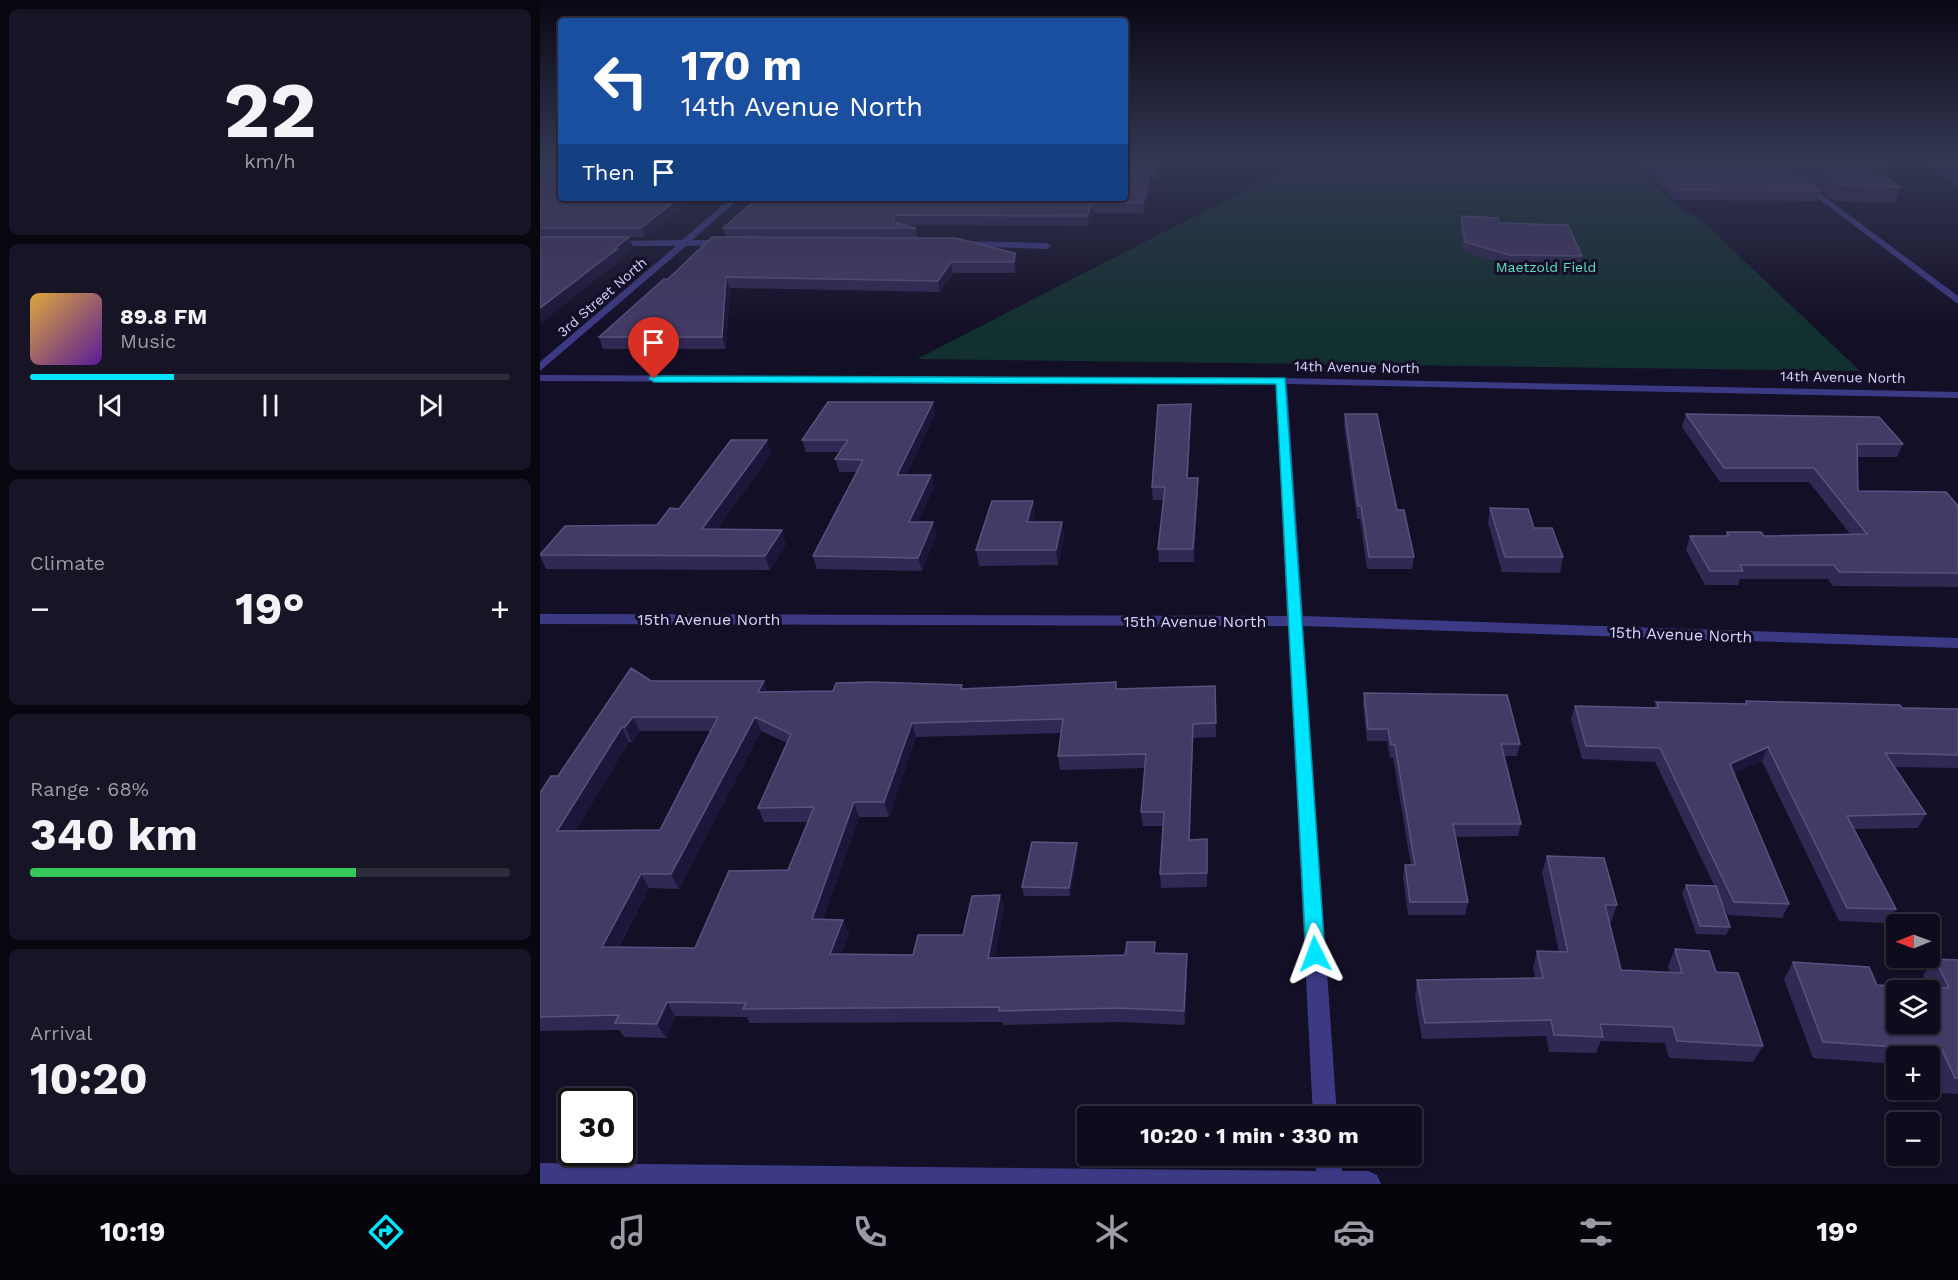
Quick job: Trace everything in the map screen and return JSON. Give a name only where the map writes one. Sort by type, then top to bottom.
[{"type":"street","name":"3rd Street North","points":[[540,368],[714,217]]},
{"type":"street","points":[[1846,217],[1958,301]]},
{"type":"street","points":[[607,243],[731,243]]},
{"type":"street","points":[[955,243],[1047,246]]},
{"type":"street","name":"14th Avenue North","points":[[540,378],[1281,381],[1958,394]]},
{"type":"street","points":[[1281,381],[1324,1106]]},
{"type":"street","name":"15th Avenue North","points":[[540,619],[1296,621],[1958,643]]},
{"type":"street","points":[[1329,1166],[1330,1183]]},
{"type":"street","points":[[540,1176],[1368,1184]]},
{"type":"green space","name":"Maetzold Field","points":[[1192,217],[1698,217],[1860,371],[917,359]]},
{"type":"building","points":[[540,217],[655,217],[641,228],[540,228]]},
{"type":"building","points":[[736,217],[894,217],[893,222],[916,228],[723,228]]},
{"type":"building","points":[[1461,217],[1498,218],[1499,223],[1568,225],[1582,256],[1509,255],[1465,242]]},
{"type":"building","points":[[540,237],[629,237],[614,249],[617,249],[540,308]]},
{"type":"building","points":[[712,237],[956,238],[1015,253],[1014,262],[951,262],[938,281],[726,277],[722,337],[599,337],[664,279],[668,279]]},
{"type":"building","points":[[828,402],[933,402],[897,475],[931,475],[909,522],[933,522],[918,558],[813,556],[863,460],[835,459],[848,440],[802,440]]},
{"type":"building","points":[[1191,404],[1187,478],[1198,478],[1193,549],[1158,549],[1165,487],[1152,487],[1158,405]]},
{"type":"building","points":[[1345,414],[1377,414],[1397,510],[1404,510],[1414,557],[1369,557],[1361,506],[1358,506]]},
{"type":"building","points":[[1686,414],[1879,417],[1903,444],[1857,444],[1858,491],[1946,492],[1958,506],[1958,573],[1839,572],[1834,565],[1740,565],[1743,571],[1710,571],[1690,536],[1729,536],[1727,532],[1761,532],[1764,536],[1867,534],[1814,468],[1724,468]]},
{"type":"building","points":[[731,440],[767,440],[702,529],[782,530],[765,556],[540,555],[565,526],[657,525],[670,508],[679,509]]},
{"type":"building","points":[[992,501],[1033,501],[1027,522],[1062,522],[1056,550],[976,550]]},
{"type":"building","points":[[1490,508],[1528,509],[1534,528],[1552,528],[1563,557],[1505,557]]},
{"type":"building","points":[[631,668],[651,681],[764,681],[758,692],[833,691],[836,683],[871,682],[962,685],[960,689],[1116,682],[1116,689],[1215,686],[1216,723],[1193,724],[1189,840],[1207,839],[1207,873],[1160,874],[1164,812],[1141,812],[1146,754],[1058,756],[1063,719],[912,723],[884,802],[854,802],[812,919],[843,920],[830,954],[913,955],[918,935],[963,935],[972,896],[1000,895],[988,958],[1125,955],[1127,942],[1155,942],[1154,953],[1187,954],[1184,1011],[1119,1008],[999,1011],[1000,1007],[743,1009],[746,1003],[667,1002],[657,1024],[615,1023],[619,1015],[540,1017],[540,793],[551,776],[558,776]],"holes":[[[633,717],[718,717],[660,830],[557,831],[622,727],[625,727]],[[755,717],[791,734],[758,808],[814,807],[788,870],[729,871],[695,948],[602,947],[641,874],[671,874]]]},
{"type":"building","points":[[1364,693],[1507,695],[1520,744],[1501,744],[1521,824],[1453,824],[1468,902],[1410,902],[1405,865],[1415,865],[1395,745],[1391,745],[1388,729],[1368,729]]},
{"type":"building","points":[[1746,701],[1900,705],[1902,708],[1958,709],[1958,755],[1885,753],[1926,814],[1847,816],[1896,909],[1847,908],[1768,747],[1730,764],[1789,904],[1734,902],[1660,748],[1586,746],[1575,706],[1659,708],[1656,702],[1747,704]]},
{"type":"building","points":[[1032,842],[1077,843],[1069,888],[1022,887]]},
{"type":"building","points":[[1547,856],[1604,858],[1617,905],[1605,905],[1621,970],[1682,973],[1675,949],[1709,951],[1716,972],[1738,973],[1763,1046],[1677,1041],[1673,1027],[1600,1024],[1603,1037],[1554,1035],[1551,1020],[1425,1023],[1417,980],[1543,978],[1537,951],[1568,952]]},
{"type":"building","points":[[1686,885],[1716,886],[1730,927],[1700,926]]},
{"type":"building","points":[[1940,959],[1958,960],[1958,1078],[1955,1078],[1940,1046],[1886,1046],[1823,1042],[1793,962],[1869,967],[1877,985],[1886,985],[1886,1034],[1940,1034],[1940,988],[1949,988],[1939,968]]},
{"type":"route","points":[[654,379],[1281,381],[1315,954]]}]
